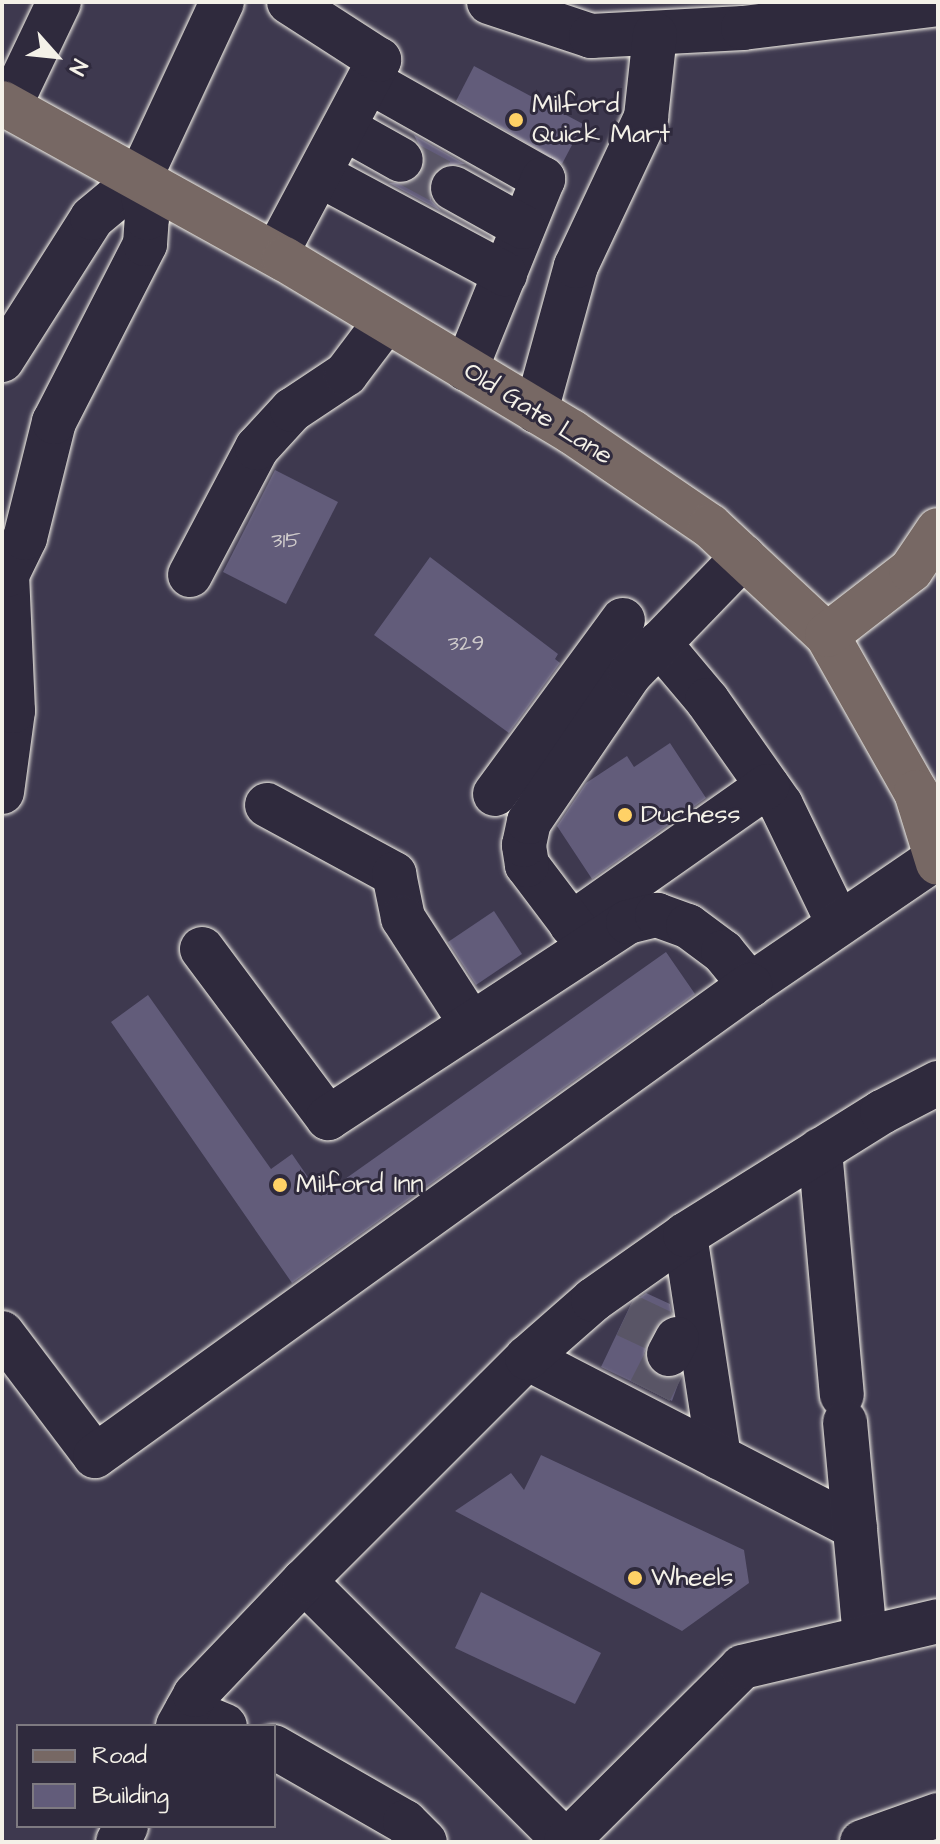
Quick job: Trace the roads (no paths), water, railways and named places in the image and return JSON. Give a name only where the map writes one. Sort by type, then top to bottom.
[{"type":"main road","name":"Old Gate Lane","points":[[6,105],[276,254],[536,411],[710,526],[827,635],[916,792],[937,861]]},
{"type":"main road","points":[[827,635],[911,570],[938,530]]},
{"type":"street","points":[[6,105],[59,2]]},
{"type":"street","points":[[2,360],[92,218],[140,178],[222,2]]},
{"type":"street","points":[[276,254],[379,60],[289,2]]},
{"type":"street","points":[[489,2],[559,16],[591,36],[655,34],[938,4]]},
{"type":"street","points":[[536,411],[576,266],[646,117],[655,34]]},
{"type":"street","points":[[369,81],[543,179],[466,369]]},
{"type":"street","points":[[344,128],[401,160]]},
{"type":"street","points":[[320,175],[505,274]]},
{"type":"street","points":[[2,792],[13,711],[4,571],[25,538],[54,422],[145,244],[147,218],[140,178]]},
{"type":"street","points":[[453,188],[523,227]]},
{"type":"street","points":[[190,575],[257,448],[292,410],[346,374],[386,321]]},
{"type":"street","points":[[580,936],[527,865],[524,845],[529,822],[630,674],[743,557]]},
{"type":"street","points":[[495,794],[623,620]]},
{"type":"street","points":[[659,643],[707,700],[767,786],[837,921]]},
{"type":"street","points":[[202,949],[328,1118],[470,1022],[767,786]]},
{"type":"street","points":[[267,805],[394,874],[403,918],[470,1022]]},
{"type":"street","points":[[2,1333],[95,1456],[837,921],[937,861]]},
{"type":"street","points":[[580,936],[657,915],[688,926],[711,943],[750,985]]},
{"type":"street","points":[[855,1527],[719,1457],[652,1347],[685,1235],[820,1150],[938,1083]]},
{"type":"street","points":[[820,1150],[865,1638]]},
{"type":"street","points":[[685,1235],[652,1347],[719,1457]]},
{"type":"street","points":[[197,1721],[304,1581],[527,1358],[652,1347]]},
{"type":"street","points":[[527,1358],[652,1347]]},
{"type":"street","points":[[304,1581],[566,1842],[742,1667],[938,1621]]},
{"type":"street","points":[[276,1748],[405,1822],[425,1842]]},
{"type":"street","points":[[862,1842],[938,1815]]},
{"type":"tunnel","points":[[401,160],[453,188]]},
{"type":"tunnel","points":[[626,1315],[664,1333]]},
{"type":"tunnel","points":[[650,1391],[669,1354]]},
{"type":"place","name":"Milford Quick Mart","points":[[516,120]]},
{"type":"place","name":"Duchess","points":[[625,815]]},
{"type":"place","name":"Milford Inn","points":[[280,1185]]},
{"type":"place","name":"Wheels","points":[[635,1578]]}]
